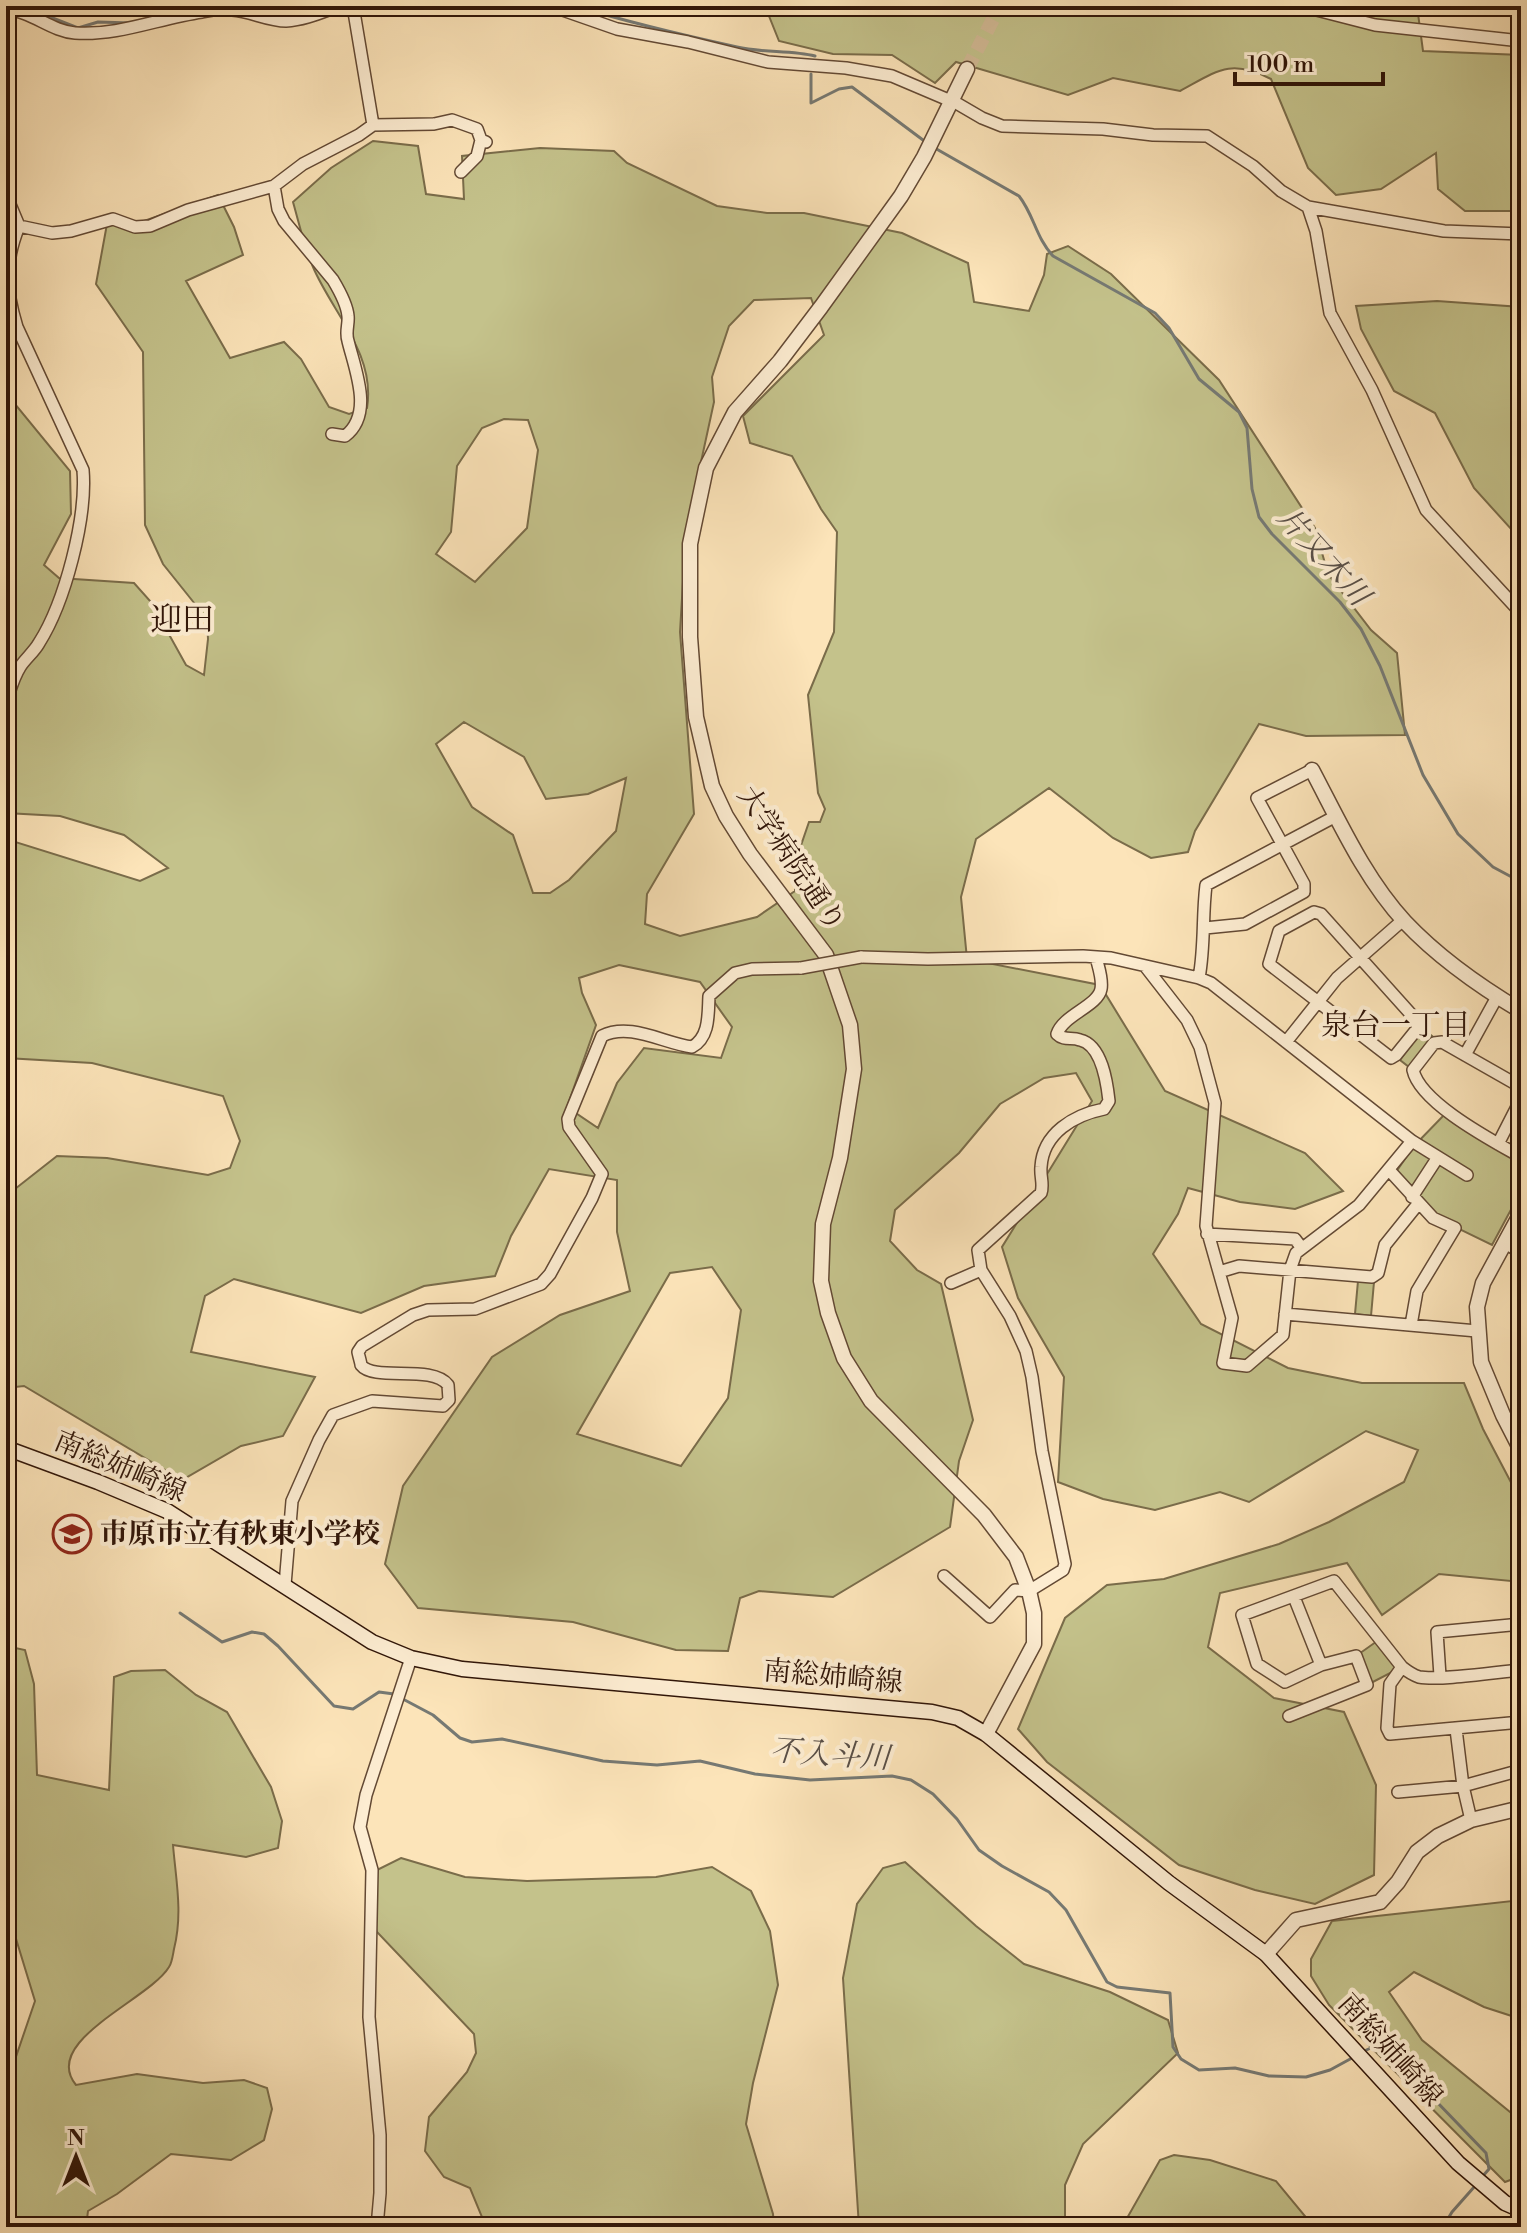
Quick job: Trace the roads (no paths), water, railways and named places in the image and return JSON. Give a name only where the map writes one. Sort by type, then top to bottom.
[{"type":"street","points":[[6,10],[18,10],[67,32],[79,33],[125,30],[201,12],[223,10],[283,21],[304,19],[339,6]]},
{"type":"street","points":[[353,6],[373,125]]},
{"type":"street","points":[[551,6],[617,29],[688,42],[768,62],[846,68],[892,76],[1002,126],[1207,136],[1253,166],[1281,191],[1308,207],[1444,231],[1521,234]]},
{"type":"street","points":[[1301,6],[1375,25],[1521,41]]},
{"type":"street","name":"大学病院通り","points":[[967,69],[901,196],[780,361],[735,412],[706,468],[690,544],[690,637],[696,717],[712,786],[726,816],[750,854],[826,955],[850,1025],[854,1069],[840,1158],[823,1224],[821,1281],[828,1313],[844,1358],[871,1401],[984,1515],[1016,1557],[1029,1591],[1034,1613],[1034,1644],[986,1734]]},
{"type":"street","points":[[19,226],[52,233],[113,219],[142,227],[188,210],[274,186],[303,164],[373,125],[434,124],[452,120],[477,129],[484,141],[477,156],[461,172]]},
{"type":"street","points":[[274,186],[278,209],[284,221],[333,280],[348,316],[346,333],[355,364],[361,410],[357,424],[349,434],[332,434]]},
{"type":"street","points":[[6,195],[19,226],[8,254],[9,302],[83,470],[85,503],[58,599],[40,642],[18,669],[6,702]]},
{"type":"street","points":[[1308,207],[1316,231],[1330,313],[1372,390],[1426,510],[1521,613]]},
{"type":"street","points":[[6,326],[28,350]]},
{"type":"street","points":[[1205,928],[1245,924],[1304,892],[1304,884],[1257,798],[1312,770],[1370,875],[1403,920],[1463,974],[1521,1011]]},
{"type":"street","points":[[1199,978],[1205,947],[1203,912],[1206,885],[1336,816]]},
{"type":"street","points":[[1314,912],[1321,914],[1359,957],[1417,1021],[1417,1029],[1391,1058],[1269,964],[1279,931],[1314,912]]},
{"type":"street","points":[[1286,1042],[1317,1001],[1359,957],[1403,920]]},
{"type":"street","points":[[285,1585],[292,1501],[333,1415],[372,1401],[443,1406],[449,1400],[448,1385],[438,1376],[370,1371],[360,1362],[358,1352],[362,1346],[397,1328],[413,1315],[428,1310],[475,1309],[541,1284],[550,1274],[602,1174],[569,1127],[568,1119],[602,1036],[611,1031],[624,1031],[692,1047],[700,1042],[704,1032],[709,996],[735,973],[752,969],[801,968],[861,957],[1096,957],[1199,978],[1211,983],[1412,1141],[1467,1175]]},
{"type":"street","points":[[944,1576],[990,1617],[1015,1590],[1029,1591],[1063,1570],[1066,1558],[1042,1451],[1026,1351],[1010,1316],[981,1270],[978,1250],[1041,1193],[1041,1165],[1050,1142],[1066,1123],[1081,1113],[1104,1109],[1109,1101],[1101,1064],[1093,1048],[1083,1040],[1062,1039],[1057,1034],[1060,1026],[1099,995],[1102,983],[1096,957]]},
{"type":"street","points":[[1145,966],[1187,1020],[1200,1047],[1213,1094],[1207,1234],[1232,1318],[1223,1363],[1247,1366],[1283,1335],[1290,1270],[1301,1247],[1350,1214],[1412,1141]]},
{"type":"street","points":[[1465,1055],[1497,997]]},
{"type":"street","points":[[1521,1087],[1442,1042],[1434,1043],[1413,1070],[1414,1078],[1442,1107],[1521,1157]]},
{"type":"street","points":[[1498,1144],[1521,1099]]},
{"type":"street","points":[[1219,1272],[1239,1266],[1372,1277],[1378,1273],[1385,1245],[1415,1201],[1438,1157]]},
{"type":"street","points":[[1389,1170],[1433,1218],[1455,1228],[1417,1291],[1411,1325]]},
{"type":"street","points":[[1521,1213],[1483,1283],[1477,1307],[1481,1362],[1521,1450]]},
{"type":"street","points":[[1207,1234],[1295,1239],[1301,1247]]},
{"type":"street","points":[[1506,1244],[1521,1252]]},
{"type":"street","points":[[951,1283],[981,1270]]},
{"type":"street","points":[[1285,1314],[1477,1331]]},
{"type":"street","name":"南総姉崎線","points":[[6,1448],[167,1511],[372,1642],[411,1658],[462,1669],[932,1712],[958,1718],[986,1734],[1169,1883],[1266,1954],[1458,2163],[1505,2203],[1521,2210]]},
{"type":"street","points":[[1289,1716],[1367,1685],[1356,1656],[1321,1665],[1285,1682],[1257,1664],[1242,1615],[1334,1581],[1402,1667],[1420,1677],[1521,1670]]},
{"type":"street","points":[[1294,1597],[1321,1665]]},
{"type":"street","points":[[1440,1676],[1437,1632],[1521,1624]]},
{"type":"street","points":[[377,2227],[380,2135],[369,2017],[372,1870],[360,1827],[366,1795],[411,1658]]},
{"type":"street","points":[[1402,1667],[1390,1684],[1387,1728],[1390,1734],[1521,1722]]},
{"type":"street","points":[[1456,1729],[1471,1820]]},
{"type":"street","points":[[1398,1792],[1463,1786],[1521,1770]]},
{"type":"street","points":[[1266,1954],[1296,1920],[1380,1902],[1398,1882],[1417,1852],[1438,1836],[1471,1820],[1521,1808]]},
{"type":"waterway","name":"片又木川","points":[[22,6],[78,28],[98,22],[131,23]]},
{"type":"waterway","name":"片又木川","points":[[248,6],[287,15],[317,6]]},
{"type":"waterway","name":"片又木川","points":[[575,6],[737,47],[815,56]]},
{"type":"waterway","name":"片又木川","points":[[811,74],[811,103],[839,89],[852,87],[927,143]]},
{"type":"waterway","name":"片又木川","points":[[933,147],[1019,196],[1053,256],[1155,313],[1169,328],[1199,379],[1239,412],[1247,428],[1252,489],[1259,517],[1340,602],[1361,629],[1380,666],[1423,775],[1458,834],[1493,867],[1521,882]]},
{"type":"waterway","name":"不入斗川","points":[[180,1613],[222,1642],[252,1632],[264,1634],[334,1706],[353,1709],[379,1692],[394,1694]]},
{"type":"waterway","name":"不入斗川","points":[[401,1698],[433,1715],[460,1738],[472,1742],[502,1739],[603,1761],[657,1765],[700,1761],[755,1774],[810,1780],[892,1776],[911,1780],[933,1794],[957,1819],[979,1850],[1049,1892],[1066,1910],[1107,1982],[1117,1987],[1170,1993],[1173,2047],[1181,2059],[1199,2070],[1235,2068],[1269,2076],[1306,2077],[1330,2070],[1352,2058]]},
{"type":"waterway","name":"不入斗川","points":[[1362,2052],[1373,2047],[1384,2047],[1486,2153],[1489,2169],[1482,2177]]},
{"type":"waterway","name":"不入斗川","points":[[1443,2227],[1475,2186]]},
{"type":"tunnel","points":[[967,69],[1000,6]]},
{"type":"place","name":"市原市立有秋東小学校","points":[[72,1534]]},
{"type":"district","name":"迎田","points":[[182,620]]},
{"type":"district","name":"泉台一丁目","points":[[1396,1026]]}]
